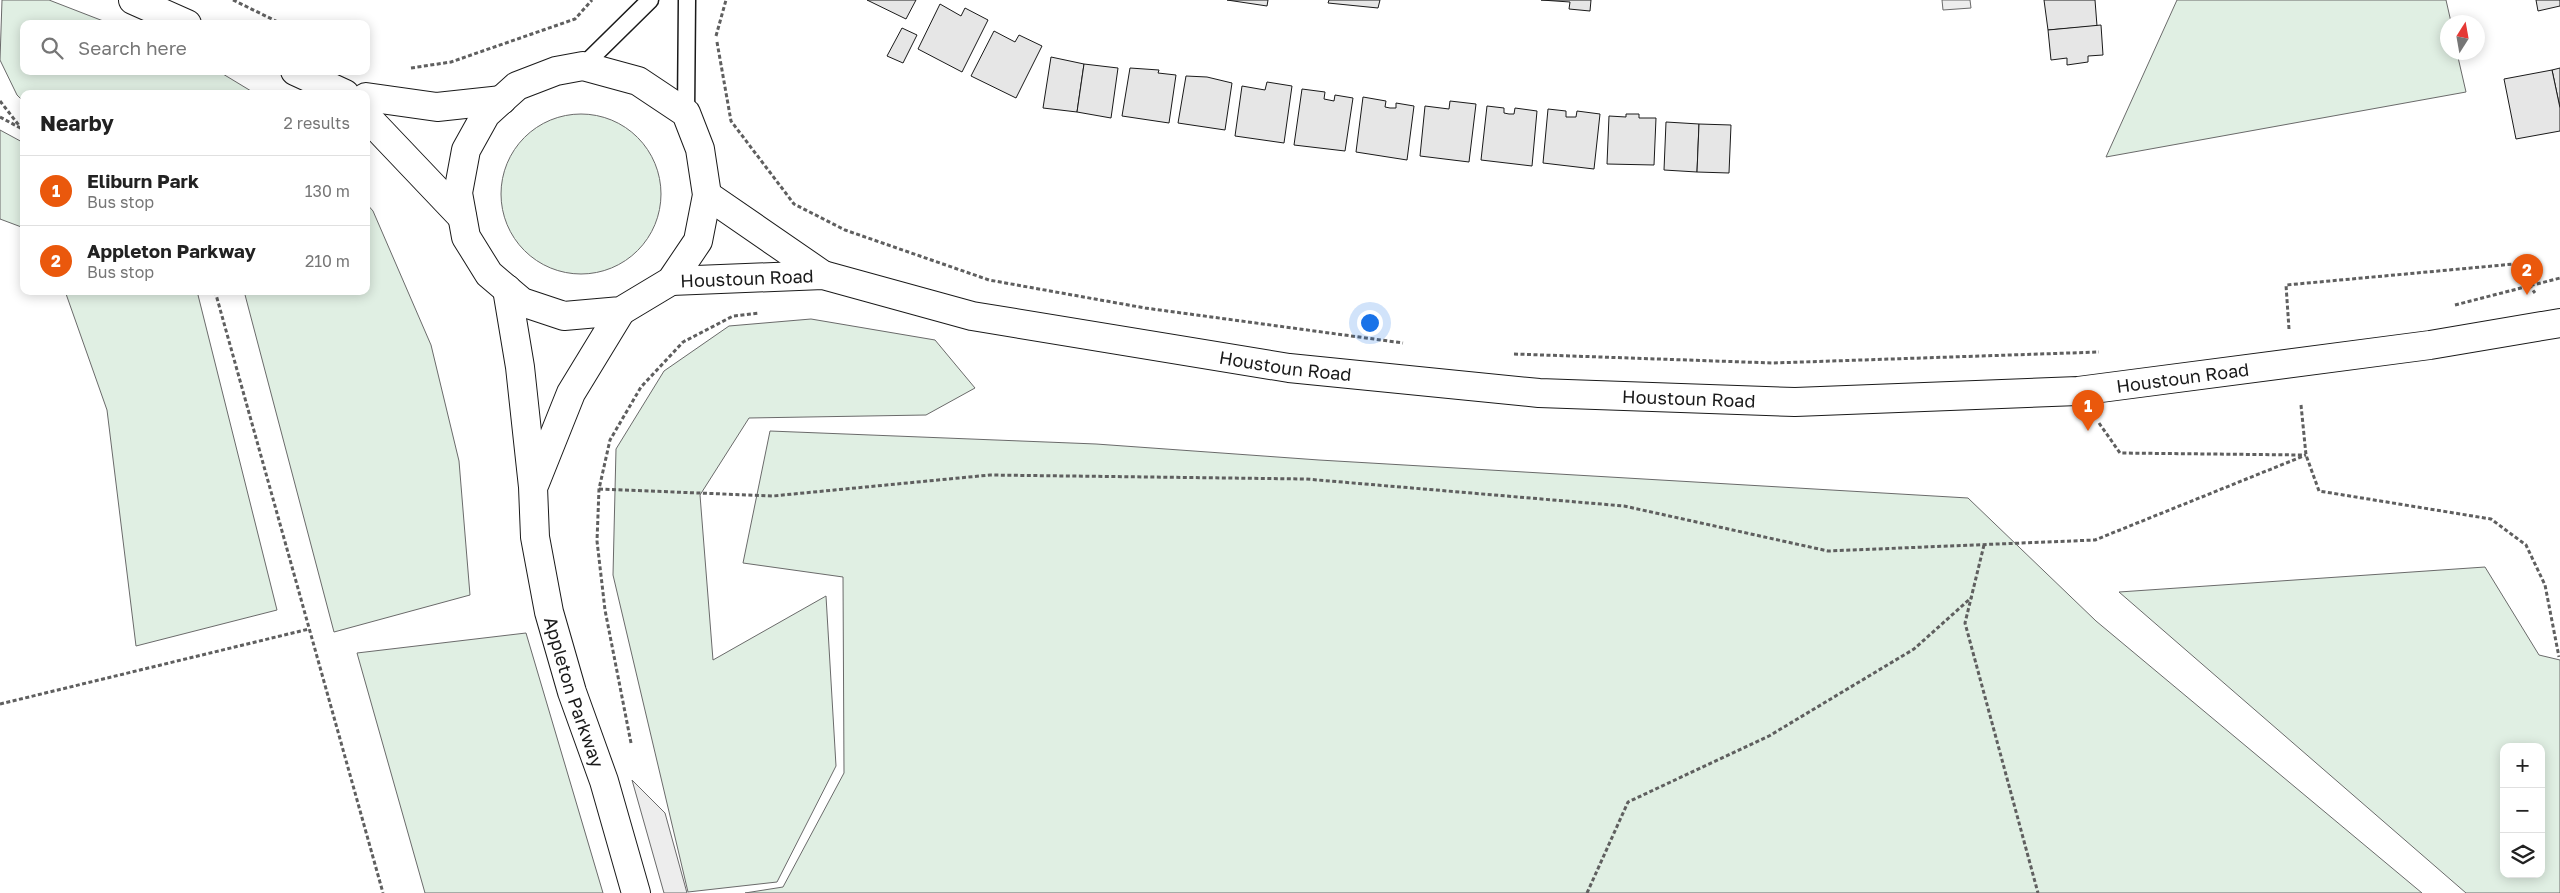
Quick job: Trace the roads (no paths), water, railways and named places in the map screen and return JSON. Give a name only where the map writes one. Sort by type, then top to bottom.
[{"type":"street","points":[[133,0],[178,20]]},
{"type":"street","points":[[582,66],[638,81],[686,113],[700,149],[707,194],[698,241],[671,281],[621,311],[564,316],[522,302],[488,274],[466,236],[458,193],[466,150],[486,114],[502,100],[518,86],[556,71],[582,66]]},
{"type":"street","points":[[304,75],[336,90]]},
{"type":"street","points":[[370,98],[437,107],[502,100]]},
{"type":"street","points":[[370,120],[462,218]]},
{"type":"street","name":"Houstoun Road","points":[[707,194],[788,265]]},
{"type":"street","name":"Houstoun Road","points":[[671,281],[788,265],[972,316],[1289,368],[1539,393],[1795,402],[2078,392],[2430,345],[2556,324]]},
{"type":"street","name":"Appleton Parkway","points":[[507,289],[520,367],[533,487],[535,537],[549,612],[572,692],[604,780],[636,893]]},
{"type":"street","name":"Appleton Parkway","points":[[533,487],[571,393],[621,311]]},
{"type":"lane","points":[[582,66],[650,0]]},
{"type":"lane","points":[[686,113],[688,0]]},
{"type":"place","name":"Appleton Parkway","points":[[2527,295]]},
{"type":"place","name":"Eliburn Park","points":[[2088,431]]}]
